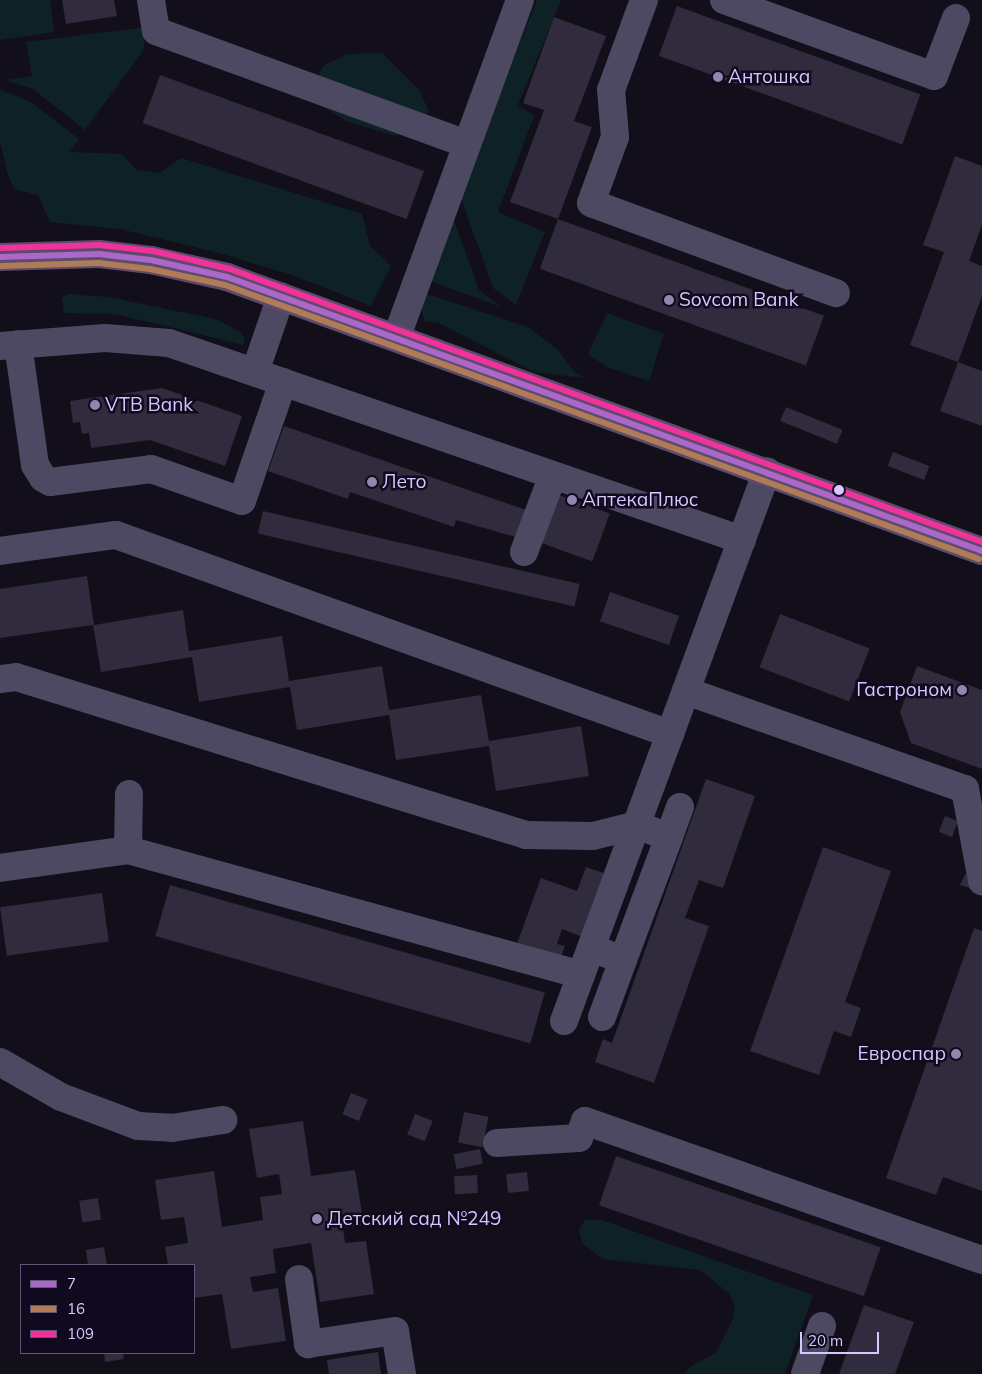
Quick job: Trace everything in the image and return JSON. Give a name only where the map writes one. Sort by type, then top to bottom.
[{"type":"main road","points":[[0,257],[56,253],[151,260],[227,277],[397,336],[982,551]]},
{"type":"lane","points":[[151,0],[156,31],[467,144]]},
{"type":"lane","points":[[397,336],[520,0]]},
{"type":"lane","points":[[644,0],[611,90],[615,137],[590,203],[836,293]]},
{"type":"lane","points":[[724,0],[934,76],[956,18]]},
{"type":"lane","points":[[255,372],[281,296]]},
{"type":"lane","points":[[283,382],[242,501],[151,469],[50,482],[43,478],[35,465],[5,345],[105,338],[169,343],[255,372],[742,540]]},
{"type":"lane","points":[[564,1021],[767,471]]},
{"type":"lane","points":[[524,552],[553,475]]},
{"type":"lane","points":[[0,551],[116,535],[670,734]]},
{"type":"lane","points":[[0,679],[16,677],[526,835],[593,836],[637,825],[669,837]]},
{"type":"lane","points":[[686,691],[965,789],[982,882]]},
{"type":"lane","points":[[128,850],[129,794]]},
{"type":"lane","points":[[602,1017],[680,807]]},
{"type":"lane","points":[[0,868],[128,850],[581,975]]},
{"type":"lane","points":[[591,948],[623,960]]},
{"type":"lane","points":[[0,1062],[61,1097],[138,1126],[172,1128],[223,1120]]},
{"type":"lane","points":[[498,1144],[579,1138],[585,1121],[982,1260]]},
{"type":"lane","points":[[298,1279],[308,1344],[395,1331],[402,1374]]},
{"type":"lane","points":[[805,1374],[822,1326]]},
{"type":"green space","points":[[0,0],[50,0],[54,32],[0,40]]},
{"type":"green space","points":[[537,0],[561,0],[518,105],[534,116],[498,212],[545,232],[516,305],[493,288],[459,193]]},
{"type":"green space","points":[[147,27],[143,51],[85,130],[33,89],[5,80],[32,76],[26,42]]},
{"type":"green space","points":[[382,53],[419,90],[429,111],[419,122],[395,136],[346,121],[319,104],[316,81],[323,66],[347,54]]},
{"type":"green space","points":[[0,85],[1,90],[29,101],[79,139],[70,152],[122,154],[137,170],[160,173],[181,158],[362,214],[370,246],[391,266],[371,306],[292,275],[219,253],[120,229],[50,222],[38,195],[14,189],[7,172],[0,141]]},
{"type":"green space","points":[[452,215],[479,290],[501,307],[430,281]]},
{"type":"green space","points":[[68,294],[108,297],[216,319],[240,332],[245,339],[244,345],[115,314],[64,313],[62,298]]},
{"type":"green space","points":[[427,294],[528,327],[558,350],[573,370],[584,378],[534,372],[437,322],[425,322],[421,307]]},
{"type":"green space","points":[[607,313],[664,334],[649,381],[607,367],[588,354]]},
{"type":"green space","points":[[585,1220],[602,1220],[813,1295],[785,1374],[685,1374],[691,1366],[716,1353],[733,1319],[735,1307],[730,1294],[700,1270],[603,1259],[582,1243],[579,1230]]},
{"type":"building","points":[[62,0],[114,0],[117,16],[66,24]]},
{"type":"building","points":[[677,6],[920,95],[902,144],[659,56]]},
{"type":"building","points":[[554,17],[606,36],[574,121],[592,127],[558,219],[510,202],[544,110],[523,103]]},
{"type":"building","points":[[160,75],[424,171],[407,219],[143,123]]},
{"type":"building","points":[[955,156],[982,166],[982,225],[969,261],[982,266],[982,296],[958,362],[910,345],[944,252],[923,245]]},
{"type":"building","points":[[558,219],[824,316],[806,366],[540,269]]},
{"type":"building","points":[[958,362],[982,371],[982,426],[940,411]]},
{"type":"building","points":[[162,388],[242,416],[225,466],[150,440],[91,448],[89,433],[82,434],[80,422],[73,423],[70,401]]},
{"type":"building","points":[[786,407],[843,430],[837,444],[780,421]]},
{"type":"building","name":"Лето","points":[[284,426],[529,511],[519,538],[456,520],[454,527],[350,492],[348,499],[268,471]]},
{"type":"building","points":[[893,452],[929,466],[924,480],[888,466]]},
{"type":"building","points":[[559,495],[610,513],[592,561],[542,543]]},
{"type":"building","points":[[263,511],[580,584],[574,607],[258,533]]},
{"type":"building","points":[[87,576],[94,625],[183,610],[189,651],[282,636],[289,681],[382,666],[389,710],[481,695],[489,741],[581,726],[589,776],[496,791],[489,746],[396,760],[389,715],[297,730],[290,687],[199,702],[192,657],[101,672],[93,625],[0,638],[0,589]]},
{"type":"building","points":[[610,592],[679,616],[669,645],[600,621]]},
{"type":"building","points":[[780,614],[870,648],[849,702],[760,667]]},
{"type":"building","points":[[917,666],[982,690],[982,769],[911,743],[900,712]]},
{"type":"building","points":[[706,779],[755,796],[723,888],[699,880],[685,918],[709,926],[654,1083],[595,1062],[603,1039],[612,1043]]},
{"type":"building","points":[[945,816],[958,821],[952,837],[939,832]]},
{"type":"building","points":[[823,847],[891,871],[845,1002],[861,1008],[851,1037],[834,1031],[819,1075],[750,1051]]},
{"type":"building","points":[[586,867],[609,875],[585,938],[562,929],[557,944],[565,946],[558,965],[515,949],[541,878],[577,891]]},
{"type":"building","points":[[965,874],[974,877],[970,888],[960,885]]},
{"type":"building","points":[[170,885],[545,992],[530,1043],[155,936]]},
{"type":"building","points":[[102,893],[109,942],[7,956],[0,907]]},
{"type":"building","name":"Евроспар","points":[[974,928],[982,931],[982,1191],[943,1177],[936,1195],[886,1178]]},
{"type":"building","points":[[351,1093],[368,1100],[359,1121],[342,1114]]},
{"type":"building","points":[[464,1112],[489,1117],[483,1147],[458,1142]]},
{"type":"building","points":[[415,1114],[433,1121],[425,1141],[407,1135]]},
{"type":"building","points":[[303,1121],[311,1176],[355,1170],[364,1225],[343,1228],[345,1243],[366,1241],[374,1294],[320,1302],[311,1243],[273,1249],[276,1273],[250,1277],[253,1292],[278,1288],[286,1341],[231,1349],[222,1294],[195,1298],[195,1264],[168,1264],[165,1247],[188,1243],[184,1217],[161,1220],[155,1180],[214,1171],[222,1227],[263,1220],[260,1197],[282,1194],[279,1174],[257,1178],[249,1129]]},
{"type":"building","points":[[480,1149],[483,1164],[456,1169],[453,1154]]},
{"type":"building","points":[[616,1156],[881,1247],[864,1296],[599,1205]]},
{"type":"building","points":[[527,1172],[529,1191],[508,1193],[506,1174]]},
{"type":"building","points":[[477,1175],[478,1193],[455,1194],[454,1176]]},
{"type":"building","points":[[98,1198],[101,1220],[82,1222],[79,1201]]},
{"type":"building","points":[[104,1247],[107,1264],[88,1264],[86,1250]]},
{"type":"building","points":[[864,1305],[914,1322],[895,1374],[839,1374]]},
{"type":"building","points":[[378,1352],[381,1374],[329,1374],[327,1360]]},
{"type":"building","points":[[104,1354],[123,1354],[124,1359],[105,1362]]},
{"type":"transit line","name":"109","points":[[0,248],[100,245],[153,251],[230,269],[982,542]]},
{"type":"transit line","name":"7","points":[[0,257],[99,254],[151,260],[227,277],[982,551]]},
{"type":"transit line","name":"16","points":[[0,266],[99,263],[150,269],[225,285],[979,559]]},
{"type":"place","name":"Антошка","points":[[718,77]]},
{"type":"place","name":"Sovcom Bank","points":[[669,300]]},
{"type":"place","name":"VTB Bank","points":[[95,405]]},
{"type":"place","name":"Лето","points":[[372,482]]},
{"type":"place","name":"АптекаПлюс","points":[[572,500]]},
{"type":"place","name":"Гастроном","points":[[962,690]]},
{"type":"place","name":"Евроспар","points":[[956,1054]]},
{"type":"place","name":"Детский сад №249","points":[[317,1219]]}]
